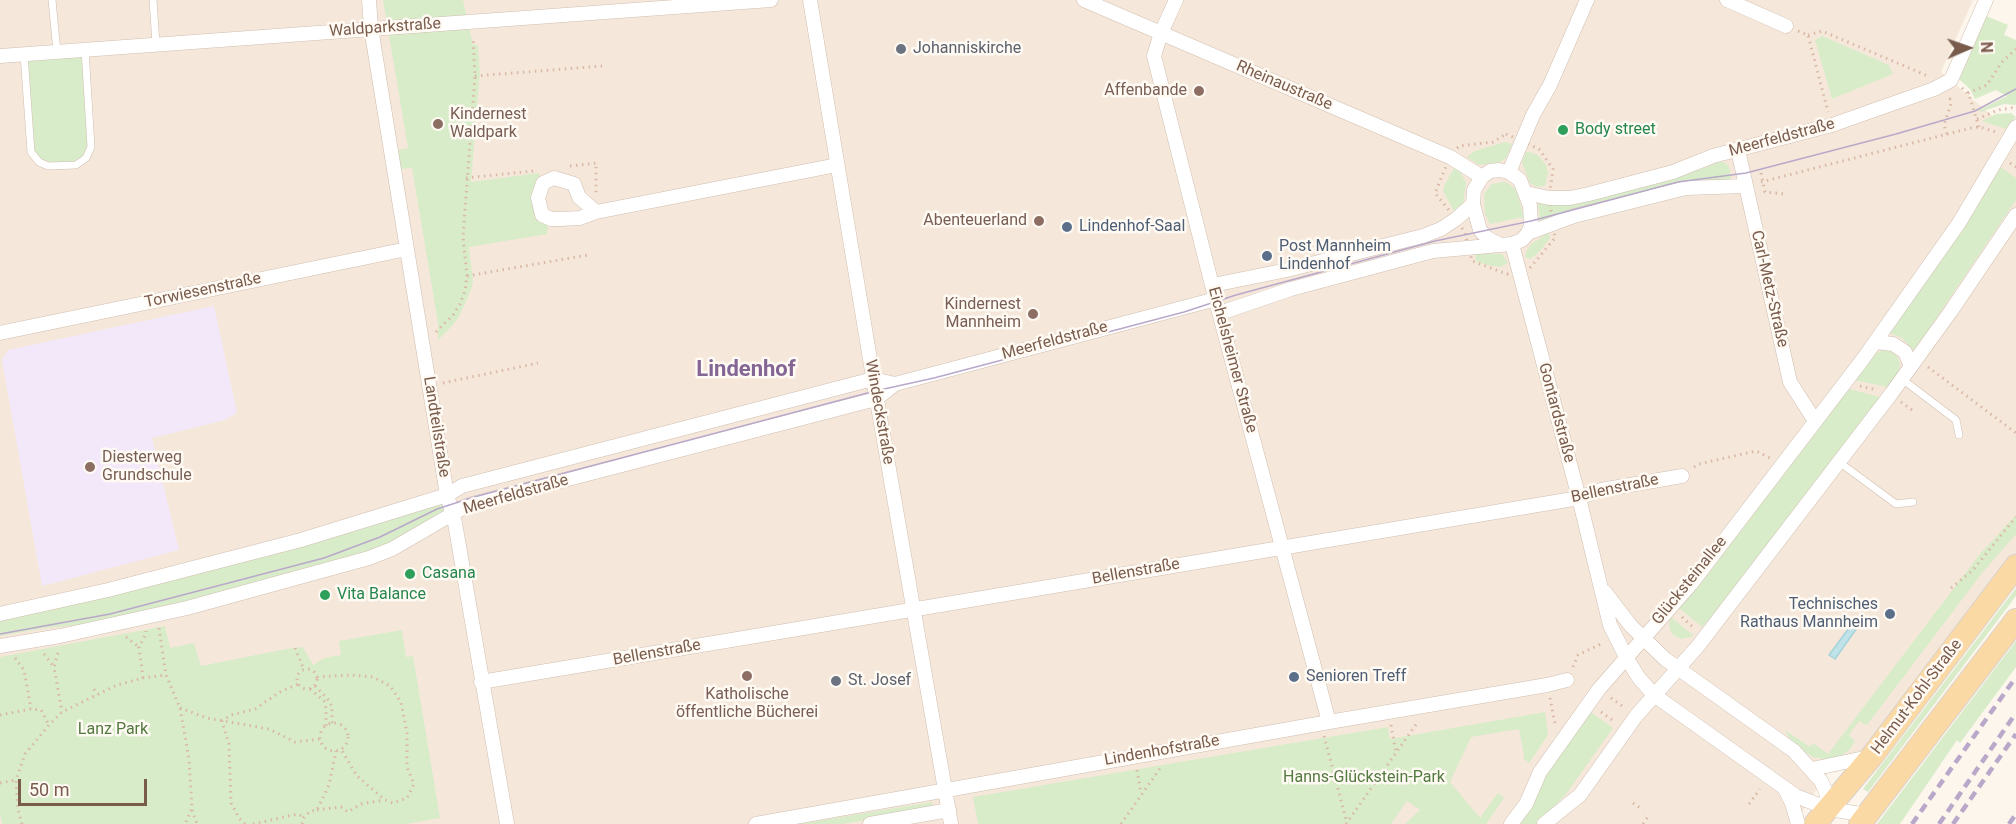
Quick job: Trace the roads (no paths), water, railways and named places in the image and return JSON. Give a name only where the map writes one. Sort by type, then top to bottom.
[{"type":"main road","name":"Helmut-Kohl-Straße","points":[[1824,819],[2016,566]]},
{"type":"main road","name":"Helmut-Kohl-Straße","points":[[1863,819],[2016,620]]},
{"type":"street","name":"Landteilstraße","points":[[369,0],[370,28],[447,495],[507,824]]},
{"type":"street","name":"Waldparkstraße","points":[[0,56],[472,22],[663,4],[771,0]]},
{"type":"street","name":"Windeckstraße","points":[[810,0],[876,399],[951,824]]},
{"type":"street","name":"Rheinaustraße","points":[[1084,0],[1450,157],[1482,177]]},
{"type":"street","name":"Eichelsheimer Straße","points":[[1176,0],[1161,33],[1154,56],[1325,722]]},
{"type":"street","points":[[1509,172],[1521,141],[1550,85],[1587,0]]},
{"type":"street","points":[[1727,0],[1786,26]]},
{"type":"street","name":"Meerfeldstraße","points":[[1526,194],[1549,198],[1570,198],[1589,194],[1673,172],[1713,156],[1832,125],[1934,89],[1951,80],[1986,0]]},
{"type":"street","name":"Glücksteinallee","points":[[1511,824],[1526,804],[1540,772],[1599,689],[1691,584],[1876,342],[1959,223],[2012,133]]},
{"type":"street","name":"Carl-Metz-Straße","points":[[1738,150],[1790,382],[1815,421]]},
{"type":"street","points":[[596,212],[837,165]]},
{"type":"street","points":[[1490,171],[1509,172],[1520,180],[1526,194],[1531,221],[1528,233],[1522,240],[1506,244],[1486,238],[1480,230],[1473,204],[1474,190],[1482,177],[1490,171]]},
{"type":"street","points":[[1528,233],[1574,216],[1686,188],[1745,186]]},
{"type":"street","points":[[1213,285],[1287,270],[1423,236],[1441,229],[1473,204]]},
{"type":"street","points":[[1544,824],[1580,795],[1636,716],[1705,637],[1891,394],[2016,215]]},
{"type":"street","name":"Meerfeldstraße","points":[[0,614],[108,590],[290,543],[447,495],[462,486],[873,380],[895,384],[1291,289],[1417,255],[1450,249],[1506,244]]},
{"type":"street","name":"Gontardstraße","points":[[1506,244],[1519,271],[1614,638],[1626,659],[1654,695],[1803,800],[1824,819],[1863,819]]},
{"type":"street","name":"Torwiesenstraße","points":[[0,333],[406,249]]},
{"type":"street","points":[[1876,342],[1893,344],[1905,352],[1911,366]]},
{"type":"street","name":"Meerfeldstraße","points":[[0,646],[60,636],[187,608],[369,558],[392,549],[468,506],[876,399],[895,384]]},
{"type":"street","name":"Bellenstraße","points":[[481,682],[1579,498],[1601,490],[1682,476]]},
{"type":"street","name":"Gontardstraße","points":[[1599,582],[1621,614],[1678,669],[1778,739],[1812,769],[1826,792],[1824,819]]},
{"type":"street","name":"Lindenhofstraße","points":[[756,824],[1567,680]]},
{"type":"street","points":[[1812,769],[1872,756]]},
{"type":"street","points":[[1785,789],[1798,824]]},
{"type":"street","points":[[870,824],[949,810]]},
{"type":"lane","points":[[52,0],[57,52]]},
{"type":"lane","points":[[153,0],[156,44]]},
{"type":"lane","points":[[24,54],[31,152],[39,162],[48,166],[76,165],[86,158],[91,147],[85,50]]},
{"type":"lane","points":[[1902,379],[1956,420],[1959,435]]},
{"type":"lane","points":[[1839,462],[1896,504],[1913,502]]},
{"type":"water","points":[[1852,624],[1857,628],[1835,659],[1829,655]]},
{"type":"tram line","points":[[0,634],[110,614],[324,558],[380,537],[437,509],[474,497],[1184,312],[1236,295],[1435,241],[1531,221],[1678,182],[1746,173],[1896,134],[1975,111],[2016,89]]},
{"type":"railway","points":[[1912,824],[2016,677]]},
{"type":"railway","points":[[1939,824],[2016,713]]},
{"type":"railway","points":[[1953,824],[2016,734]]},
{"type":"railway","points":[[2009,824],[2016,814]]},
{"type":"place","name":"Johanniskirche","points":[[901,49]]},
{"type":"place","name":"Affenbande","points":[[1199,91]]},
{"type":"place","name":"Kindernest Waldpark","points":[[438,124]]},
{"type":"place","name":"Body street","points":[[1563,130]]},
{"type":"place","name":"Abenteuerland","points":[[1039,221]]},
{"type":"place","name":"Lindenhof-Saal","points":[[1067,227]]},
{"type":"place","name":"Post Mannheim Lindenhof","points":[[1267,256]]},
{"type":"place","name":"Kindernest Mannheim","points":[[1033,314]]},
{"type":"place","name":"Diesterweg Grundschule","points":[[90,467]]},
{"type":"place","name":"Casana","points":[[410,574]]},
{"type":"place","name":"Vita Balance","points":[[325,595]]},
{"type":"place","name":"Technisches Rathaus Mannheim","points":[[1890,614]]},
{"type":"place","name":"Katholische öffentliche Bücherei","points":[[747,676]]},
{"type":"place","name":"Senioren Treff","points":[[1294,677]]},
{"type":"place","name":"St. Josef","points":[[836,681]]},
{"type":"district","name":"Lindenhof","points":[[746,370]]},
{"type":"park label","name":"Lanz Park","points":[[113,730]]},
{"type":"park label","name":"Hanns-Glückstein-Park","points":[[1364,778]]}]
